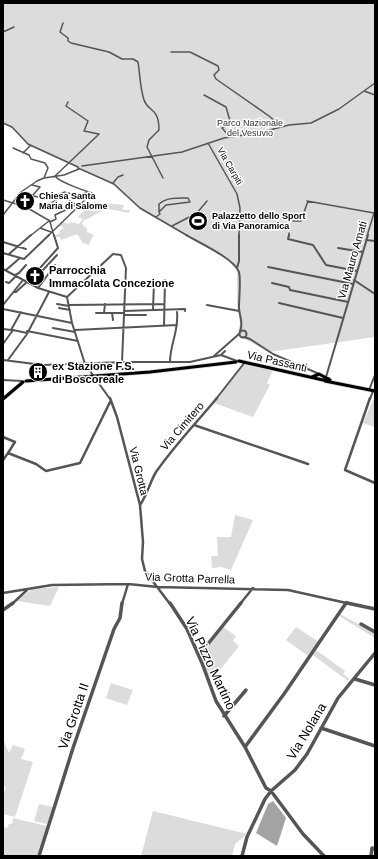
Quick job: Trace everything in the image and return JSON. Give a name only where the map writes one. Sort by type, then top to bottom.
[{"type":"main road","name":"Via Passanti","points":[[238,361],[314,375],[327,378],[336,383]]},
{"type":"main road","points":[[3,398],[24,381],[150,372],[238,361]]},
{"type":"main road","name":"Via Passanti","points":[[314,375],[321,380],[372,391]]},
{"type":"main road","name":"Via Passanti","points":[[321,380],[327,378]]},
{"type":"street","points":[[62,23],[60,32],[68,38],[68,41],[71,43],[109,52],[122,59],[133,59],[138,62],[144,102],[156,113],[159,122],[159,130],[152,136],[147,146],[163,178]]},
{"type":"street","points":[[3,32],[14,27]]},
{"type":"street","points":[[171,52],[190,52],[214,64],[219,68],[214,75],[216,79],[270,116],[282,127]]},
{"type":"street","points":[[3,215],[19,193],[44,178],[55,177],[96,163],[153,157],[186,151],[230,137],[308,123],[321,119],[343,107],[375,83]]},
{"type":"street","points":[[364,91],[375,95]]},
{"type":"street","points":[[204,95],[226,107],[230,121],[228,125],[222,128],[230,137]]},
{"type":"street","points":[[55,177],[99,134],[84,131],[88,121],[66,106],[68,102]]},
{"type":"street","points":[[3,123],[10,126],[30,146],[113,183],[140,208],[229,260],[237,268]]},
{"type":"street","name":"Via Carpiti","points":[[208,143],[238,194],[240,208],[239,261],[237,268],[239,277],[239,311],[242,327]]},
{"type":"street","points":[[23,153],[30,146]]},
{"type":"street","points":[[13,148],[29,156],[31,159],[44,162],[48,166],[47,173],[44,178]]},
{"type":"street","points":[[113,183],[123,174]]},
{"type":"street","points":[[3,252],[24,259],[92,193],[75,188],[55,177]]},
{"type":"street","points":[[32,185],[40,187],[32,196]]},
{"type":"street","points":[[59,194],[65,192],[76,198]]},
{"type":"street","points":[[69,201],[87,192]]},
{"type":"street","points":[[19,193],[38,197]]},
{"type":"street","points":[[48,204],[67,194]]},
{"type":"street","points":[[63,196],[77,206]]},
{"type":"street","points":[[156,218],[160,214],[159,212],[166,206],[190,202],[188,198],[164,200],[157,206],[159,212]]},
{"type":"street","points":[[3,200],[24,206],[50,221],[54,230],[58,248],[30,279],[16,292],[14,292]]},
{"type":"street","points":[[172,226],[196,214],[204,208],[207,201]]},
{"type":"street","name":"Via Mauro Amati","points":[[293,221],[301,221],[308,201],[374,213],[327,378]]},
{"type":"street","points":[[9,254],[39,228],[56,219],[56,215],[77,206]]},
{"type":"street","points":[[39,228],[51,232]]},
{"type":"street","points":[[289,233],[288,239],[313,245],[326,265],[357,271]]},
{"type":"street","points":[[366,240],[375,241]]},
{"type":"street","points":[[3,242],[26,249]]},
{"type":"street","points":[[338,248],[363,252]]},
{"type":"street","points":[[3,269],[38,288],[67,297],[113,254],[121,255],[126,268],[122,362]]},
{"type":"street","points":[[30,284],[57,255]]},
{"type":"street","points":[[6,270],[20,258]]},
{"type":"street","points":[[6,282],[9,282],[26,265]]},
{"type":"street","points":[[38,288],[55,265]]},
{"type":"street","points":[[268,267],[353,284]]},
{"type":"street","points":[[39,269],[43,270]]},
{"type":"street","points":[[3,305],[4,301],[14,292],[23,280]]},
{"type":"street","points":[[164,326],[165,280]]},
{"type":"street","points":[[354,280],[375,294]]},
{"type":"street","points":[[153,310],[154,282]]},
{"type":"street","points":[[272,283],[288,287],[290,290],[348,302]]},
{"type":"street","points":[[8,361],[27,332],[49,292]]},
{"type":"street","name":"Via Grotta","points":[[67,297],[72,323],[85,364],[105,389],[111,400],[119,422],[140,505],[143,563],[145,571],[158,587]]},
{"type":"street","points":[[60,303],[68,305]]},
{"type":"street","points":[[279,303],[343,318]]},
{"type":"street","points":[[56,304],[164,304]]},
{"type":"street","points":[[104,313],[105,304]]},
{"type":"street","points":[[207,305],[239,311]]},
{"type":"street","points":[[59,308],[70,310]]},
{"type":"street","points":[[3,309],[72,323]]},
{"type":"street","points":[[124,313],[185,309],[185,312]]},
{"type":"street","points":[[3,344],[21,312]]},
{"type":"street","points":[[170,362],[170,352],[178,324],[177,312]]},
{"type":"street","points":[[96,313],[146,315]]},
{"type":"street","points":[[112,313],[112,320]]},
{"type":"street","points":[[53,328],[75,331],[177,325]]},
{"type":"street","points":[[212,357],[236,338],[242,327],[250,339]]},
{"type":"street","points":[[3,333],[5,329],[78,341]]},
{"type":"street","points":[[239,333],[246,333]]},
{"type":"street","points":[[239,333],[243,337]]},
{"type":"street","points":[[243,337],[246,333]]},
{"type":"street","points":[[236,338],[243,337],[250,339],[273,354],[311,371],[314,375]]},
{"type":"street","points":[[225,348],[226,356]]},
{"type":"street","points":[[3,360],[43,365],[122,362],[190,362],[221,355],[225,352]]},
{"type":"street","name":"Via Passanti","points":[[221,355],[238,361]]},
{"type":"street","name":"Via Cimitero","points":[[140,505],[145,498],[158,469],[223,391],[245,362]]},
{"type":"street","points":[[375,375],[372,391],[345,470],[375,482]]},
{"type":"street","points":[[3,380],[24,381]]},
{"type":"street","points":[[8,453],[36,464],[46,471],[80,462],[83,459],[111,400]]},
{"type":"street","points":[[194,425],[308,464]]},
{"type":"street","points":[[3,437],[16,442],[3,460]]},
{"type":"street","name":"Via Grotta Parrella","points":[[3,593],[52,585],[128,584],[158,587],[253,588],[292,590],[375,609]]},
{"type":"street","name":"Via Grotta II","points":[[39,856],[72,748],[114,629],[120,618],[120,609],[128,584]]},
{"type":"street","name":"Via Pizzo Martino","points":[[158,587],[187,629],[199,655],[216,701],[224,716],[245,747],[263,783],[271,791],[303,834],[320,854],[324,856]]},
{"type":"street","points":[[199,655],[253,588]]},
{"type":"street","points":[[3,610],[16,601],[27,590]]},
{"type":"street","points":[[245,747],[284,694],[347,602]]},
{"type":"street","points":[[361,624],[375,632]]},
{"type":"street","name":"Via Nolana","points":[[242,856],[247,837],[265,799],[271,791],[294,770],[307,754],[338,698],[375,653]]},
{"type":"street","points":[[355,678],[375,685]]},
{"type":"street","points":[[224,716],[246,690]]},
{"type":"street","points":[[321,728],[375,746]]},
{"type":"street","points":[[371,856],[372,848],[375,849]]},
{"type":"green space","name":"Parco Nazionale del Vesuvio","points":[[3,3],[375,3],[375,337],[269,352],[237,335],[240,324],[237,304],[237,272],[228,260],[139,209],[113,185],[27,145],[14,130],[3,123]]},
{"type":"green space","points":[[93,203],[124,205],[122,210],[130,210],[129,213],[104,208],[104,210],[83,221],[82,224],[87,229],[87,232],[94,235],[89,245],[83,243],[77,234],[61,240],[60,237],[56,237],[56,235],[60,233],[59,231],[64,228],[60,226],[63,222],[68,224],[71,222],[79,224],[83,219],[78,217],[86,209],[94,211],[97,207]]},
{"type":"green space","points":[[245,363],[273,370],[267,383],[270,385],[253,417],[214,403]]},
{"type":"green space","points":[[373,400],[375,401],[375,427],[363,423]]},
{"type":"green space","points":[[235,515],[253,520],[231,570],[221,567],[212,568],[211,556],[218,556],[217,537],[231,537]]},
{"type":"green space","points":[[59,587],[50,606],[17,601],[32,589]]},
{"type":"green space","points":[[340,614],[375,633],[375,638],[339,616]]},
{"type":"green space","points":[[223,627],[236,636],[233,641],[239,646],[213,679],[210,675],[208,677],[200,655]]},
{"type":"green space","points":[[296,627],[319,642],[308,656],[286,640]]},
{"type":"green space","points":[[316,650],[345,671],[343,674],[350,679],[348,681],[313,655]]},
{"type":"green space","points":[[111,683],[133,690],[127,705],[106,698]]},
{"type":"green space","points":[[3,739],[9,753],[13,745],[25,749],[21,759],[33,762],[15,817],[3,814],[3,795],[6,787],[3,786]]},
{"type":"green space","points":[[39,804],[53,807],[47,824],[34,821]]},
{"type":"green space","points":[[153,811],[247,834],[235,844],[232,856],[141,856]]},
{"type":"green space","points":[[13,818],[47,826],[38,856],[3,856],[3,827],[7,828],[9,824],[12,824]]},
{"type":"shaded area","points":[[273,801],[286,818],[277,846],[256,833],[268,804]]},
{"type":"place","name":"Chiesa Santa Maria di Salome","points":[[25,201]]},
{"type":"place","name":"Palazzetto dello Sport di Via Panoramica","points":[[198,221]]},
{"type":"place","name":"Parrocchia Immacolata Concezione","points":[[35,276]]},
{"type":"place","name":"ex Stazione F.S. di Boscoreale","points":[[38,372]]}]
